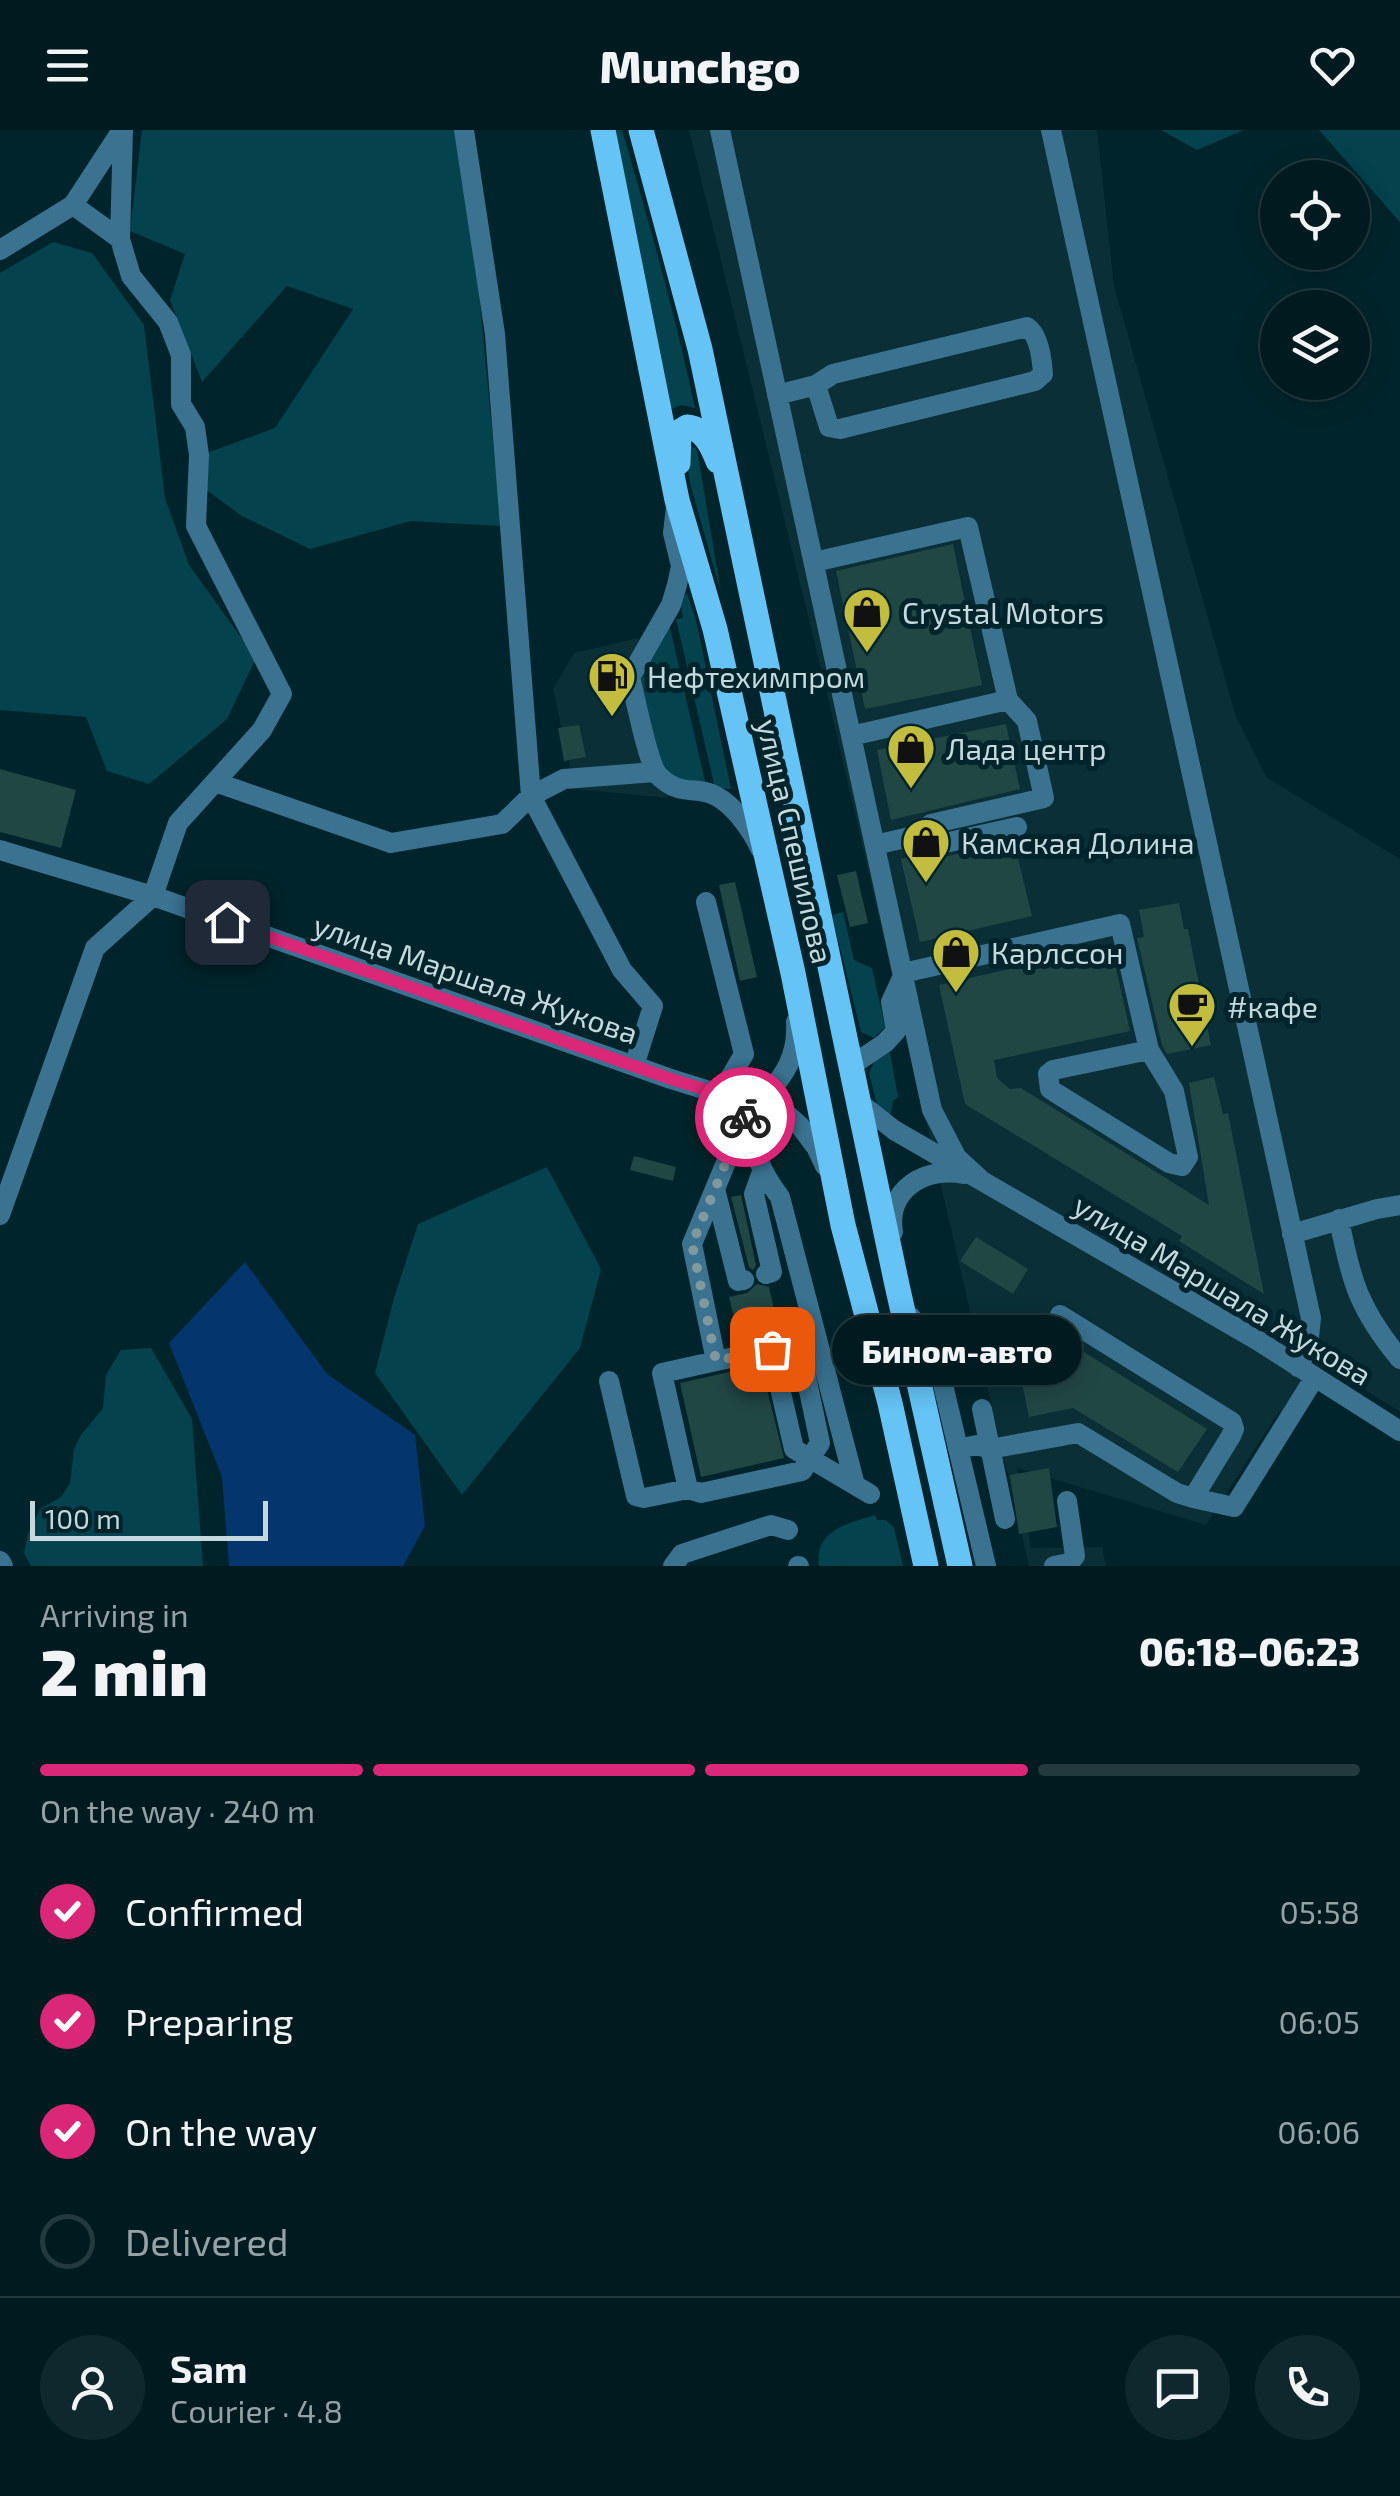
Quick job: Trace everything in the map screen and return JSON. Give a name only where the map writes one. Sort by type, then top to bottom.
[{"type":"main road","name":"улица Спешилова","points":[[602,130],[677,500],[715,629],[793,973],[843,1225],[890,1403],[926,1566]]},
{"type":"main road","name":"улица Спешилова","points":[[640,130],[700,349],[896,1285],[960,1566]]},
{"type":"main road","points":[[677,500],[678,443],[680,432],[687,427],[695,427],[704,435],[732,493]]},
{"type":"street","points":[[0,250],[73,205],[122,130]]},
{"type":"street","points":[[0,1215],[95,948],[152,896],[178,823],[262,730],[282,694],[196,526],[199,455],[195,427],[180,404],[181,355],[168,322],[131,276],[120,239],[122,130]]},
{"type":"street","points":[[464,130],[495,334],[531,796],[622,970],[652,1006],[634,1066]]},
{"type":"street","points":[[720,130],[932,1110],[957,1158],[980,1179]]},
{"type":"street","points":[[958,1449],[977,1445],[990,1449],[1078,1433],[1177,1493],[1234,1507],[1307,1372],[1310,1318],[1051,130]]},
{"type":"street","points":[[73,205],[120,239]]},
{"type":"street","points":[[777,395],[816,385],[832,374],[1027,326],[1035,334],[1043,367],[1043,374],[1035,381],[840,429],[829,427],[825,420],[816,385]]},
{"type":"street","points":[[677,500],[673,533],[681,566],[677,585],[671,605],[630,677],[655,772],[672,786],[715,795],[753,834],[768,866]]},
{"type":"street","points":[[814,562],[968,526],[1008,700],[1027,720],[1044,798],[932,824],[918,835],[875,845]]},
{"type":"street","points":[[851,736],[1008,700]]},
{"type":"street","points":[[215,782],[391,842],[502,824],[531,796],[564,778],[655,772]]},
{"type":"street","points":[[918,835],[946,844],[1018,827]]},
{"type":"street","name":"улица Маршала Жукова","points":[[0,850],[152,896],[634,1066],[755,1104]]},
{"type":"street","points":[[706,902],[744,1054],[727,1084],[730,1097]]},
{"type":"street","points":[[903,975],[1120,924],[1149,1050],[1174,1092],[1188,1156],[1182,1166],[1170,1163],[1104,1123],[1056,1093],[1048,1083],[1048,1074],[1053,1070],[1149,1050]]},
{"type":"street","points":[[716,1361],[692,1250],[715,1188],[755,1104],[780,1082],[792,1060],[797,1032],[793,973]]},
{"type":"street","points":[[852,1064],[885,1044],[896,1030],[891,1002],[903,975]]},
{"type":"street","points":[[755,1104],[752,1143],[762,1172],[780,1196],[862,1489],[794,1450],[772,1349]]},
{"type":"street","points":[[755,1104],[800,1126],[816,1146],[830,1176],[843,1225]]},
{"type":"street","name":"улица Маршала Жукова","points":[[861,1104],[894,1130],[1307,1372],[1400,1432]]},
{"type":"street","points":[[894,1130],[913,1132],[932,1110]]},
{"type":"street","points":[[980,1179],[949,1171],[919,1178],[904,1188],[891,1219],[896,1285],[940,1372],[986,1566]]},
{"type":"street","points":[[762,1172],[754,1194],[772,1272],[766,1274]]},
{"type":"street","points":[[715,1188],[738,1281],[744,1280]]},
{"type":"street","points":[[1292,1234],[1400,1205]]},
{"type":"street","points":[[1339,1220],[1350,1280],[1368,1316],[1400,1359]]},
{"type":"street","points":[[1060,1315],[1232,1422],[1231,1436],[1193,1498]]},
{"type":"street","points":[[609,1381],[636,1496],[644,1498],[688,1489],[701,1493],[802,1470],[821,1438],[804,1359],[797,1350],[772,1349],[662,1373],[688,1489]]},
{"type":"street","points":[[982,1410],[1005,1519]]},
{"type":"street","points":[[1054,1566],[1068,1563],[1075,1556],[1067,1501]]},
{"type":"street","points":[[673,1566],[682,1554],[771,1525],[788,1530]]},
{"type":"shaded area","points":[[142,130],[468,130],[501,526],[411,521],[310,549],[242,516],[205,489],[204,454],[275,428],[353,309],[287,286],[202,382],[170,300],[185,254],[130,231]]},
{"type":"shaded area","points":[[616,130],[622,130],[642,199],[695,408],[681,405],[667,411],[652,346]]},
{"type":"shaded area","points":[[689,130],[1097,130],[1114,286],[1236,717],[1266,777],[1400,859],[1400,1412],[1325,1364],[1277,1415],[1206,1525],[1017,1468],[1031,1548],[1102,1547],[1106,1566],[1029,1566],[830,706]]},
{"type":"shaded area","points":[[1161,130],[1244,130],[1197,150]]},
{"type":"shaded area","points":[[1319,130],[1400,130],[1400,222],[1370,188],[1370,160],[1345,160]]},
{"type":"shaded area","points":[[53,242],[92,253],[144,325],[165,498],[189,565],[256,658],[227,719],[149,784],[107,771],[86,717],[0,710],[0,273]]},
{"type":"shaded area","points":[[696,448],[698,455],[721,593],[690,483],[685,449]]},
{"type":"shaded area","points":[[687,593],[731,789],[715,788],[676,619],[683,618],[680,599]]},
{"type":"shaded area","points":[[668,619],[706,786],[672,776],[661,765],[639,673]]},
{"type":"shaded area","points":[[638,638],[668,798],[575,789],[553,689],[574,653]]},
{"type":"shaded area","points":[[843,912],[854,960],[872,968],[885,1027],[874,1038],[861,1032],[832,915]]},
{"type":"shaded area","points":[[884,1053],[890,1053],[898,1097],[893,1101],[890,1118],[877,1105],[869,1073]]},
{"type":"shaded area","points":[[547,1167],[601,1269],[580,1348],[462,1495],[375,1373],[394,1298],[418,1224]]},
{"type":"shaded area","points":[[151,1348],[192,1419],[203,1566],[31,1566],[24,1553],[28,1534],[40,1509],[61,1497],[70,1483],[74,1449],[103,1408],[106,1375],[121,1350]]},
{"type":"shaded area","points":[[875,1515],[894,1528],[903,1566],[819,1566],[822,1544],[828,1536],[845,1525]]},
{"type":"water","points":[[245,1262],[327,1374],[415,1435],[425,1526],[403,1566],[229,1566],[222,1477],[169,1343]]},
{"type":"building","points":[[953,544],[982,685],[865,709],[836,571]]},
{"type":"building","points":[[1006,724],[1020,789],[891,820],[877,750]]},
{"type":"building","points":[[579,725],[586,757],[564,761],[558,728]]},
{"type":"building","points":[[0,769],[76,790],[61,848],[0,832]]},
{"type":"building","points":[[1014,842],[1032,916],[920,942],[901,859],[930,853],[948,856]]},
{"type":"building","points":[[856,871],[868,923],[850,927],[837,875]]},
{"type":"building","points":[[735,882],[757,977],[740,981],[719,885]]},
{"type":"building","points":[[1179,903],[1184,929],[1188,929],[1211,1045],[1167,1054],[1137,938],[1144,937],[1139,910]]},
{"type":"building","points":[[1111,946],[1130,1031],[994,1060],[997,1078],[1010,1089],[1021,1088],[1209,1205],[1189,1083],[1214,1077],[1223,1114],[1228,1113],[1264,1294],[1179,1241],[1182,1236],[965,1104],[939,985]]},
{"type":"building","points":[[634,1156],[676,1167],[673,1181],[630,1170]]},
{"type":"building","points":[[741,1195],[756,1265],[753,1270],[731,1197]]},
{"type":"building","points":[[976,1237],[1028,1269],[1013,1294],[960,1261]]},
{"type":"building","points":[[757,1284],[769,1287],[780,1335],[740,1342],[729,1297],[747,1293]]},
{"type":"building","points":[[1044,1327],[1207,1429],[1178,1472],[1073,1408],[1029,1417],[1014,1343],[1021,1330]]},
{"type":"building","points":[[761,1365],[784,1458],[701,1477],[680,1383]]},
{"type":"building","points":[[1049,1468],[1057,1527],[1019,1534],[1010,1475]]},
{"type":"way so far","points":[[745,1117],[692,1250],[716,1361],[772,1349]]},
{"type":"place","name":"Crystal Motors","points":[[867,654]]},
{"type":"place","name":"Нефтехимпром","points":[[612,718]]},
{"type":"place","name":"Лада центр","points":[[911,790]]},
{"type":"place","name":"Камская Долина","points":[[926,884]]},
{"type":"place","name":"Карлссон","points":[[956,994]]},
{"type":"place","name":"#кафе","points":[[1192,1048]]},
{"type":"place","name":"Бином-авто","points":[[772,1349]]},
{"type":"route","points":[[227,922],[671,1079],[730,1097],[753,1098],[745,1117]]}]
